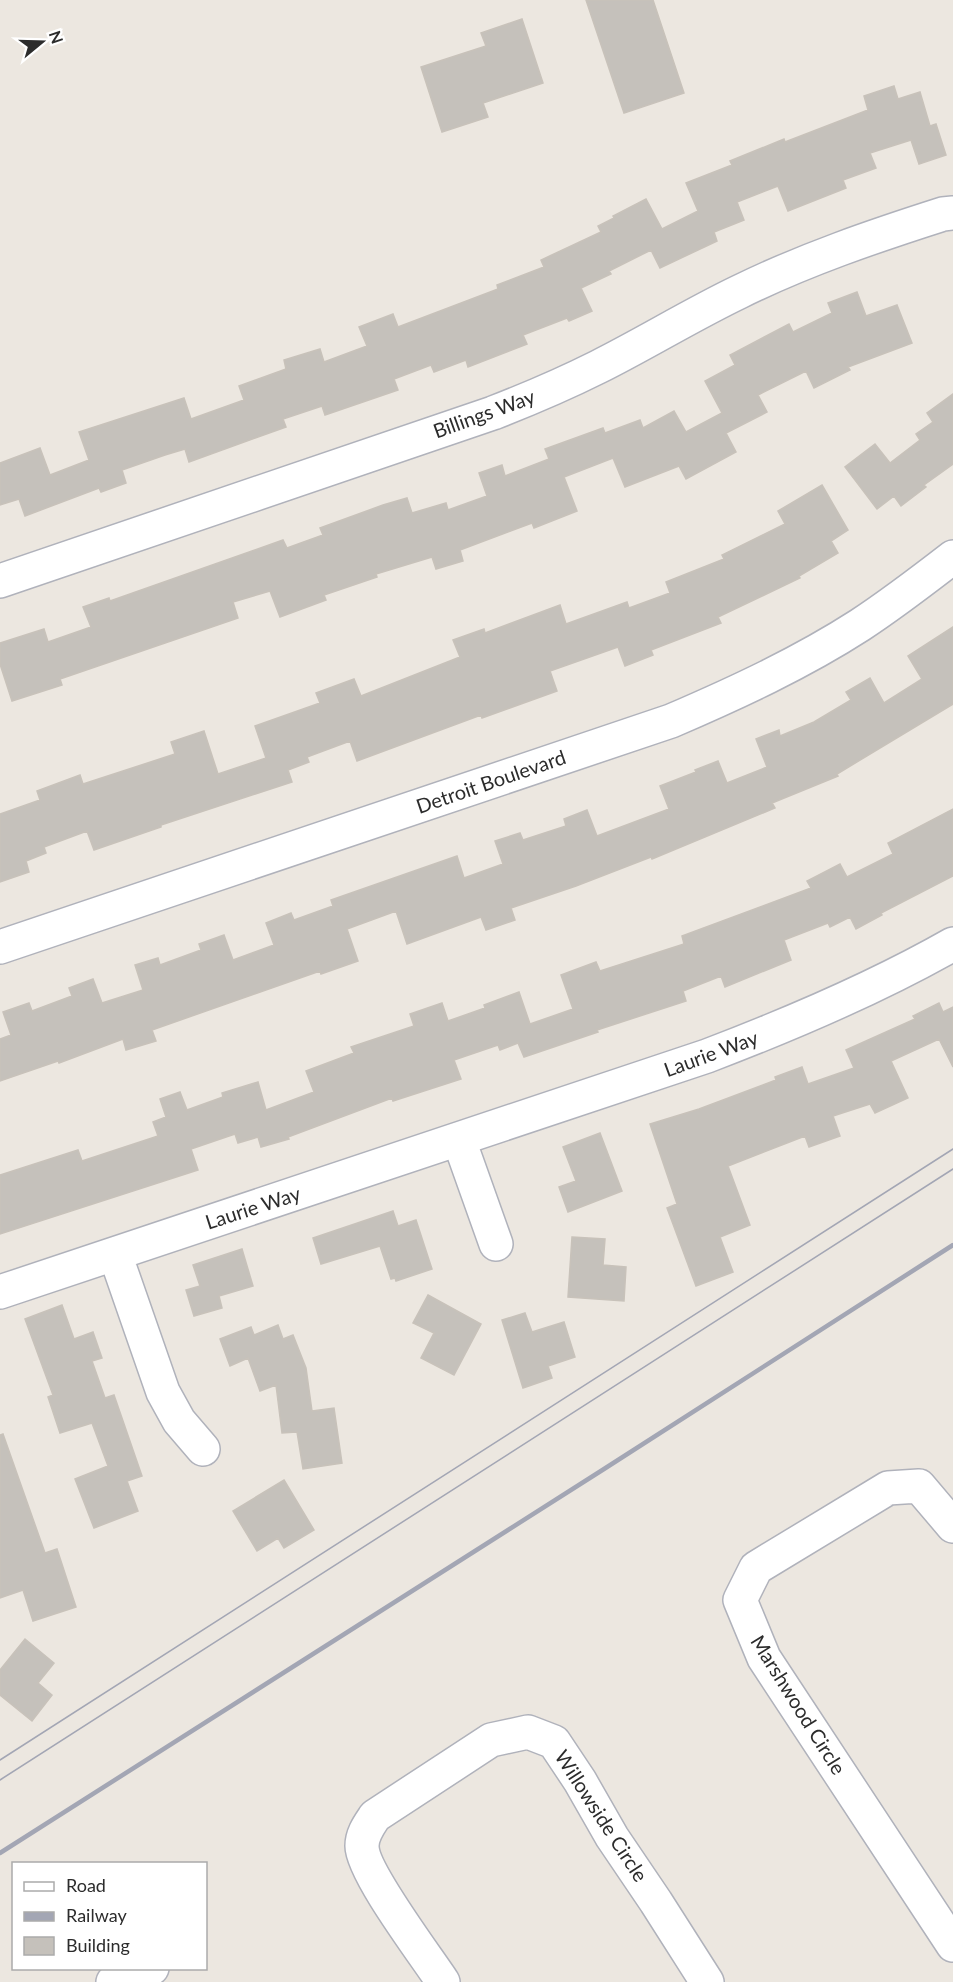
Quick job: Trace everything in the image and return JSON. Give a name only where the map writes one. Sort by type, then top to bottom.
[{"type":"street","name":"Billings Way","points":[[0,581],[493,413],[599,367],[698,312],[791,269],[872,237],[943,214],[953,213]]},
{"type":"street","name":"Detroit Boulevard","points":[[0,948],[671,721],[775,673],[858,626],[953,557]]},
{"type":"street","name":"Laurie Way","points":[[0,1292],[707,1056],[850,998],[953,944]]},
{"type":"street","points":[[459,1140],[496,1244]]},
{"type":"street","points":[[115,1254],[163,1392],[179,1421],[203,1449]]},
{"type":"street","name":"Marshwood Circle","points":[[953,1526],[919,1486],[888,1488],[756,1568],[740,1600],[764,1658],[953,1945]]},
{"type":"street","name":"Willowside Circle","points":[[443,1982],[371,1875],[362,1846],[366,1829],[375,1816],[491,1740],[528,1732],[554,1742],[580,1781],[612,1837],[707,1982]]},
{"type":"street","points":[[113,1982],[126,1973],[143,1970]]},
{"type":"street","points":[[157,1970],[177,1982]]},
{"type":"building","points":[[586,0],[653,0],[684,93],[624,113]]},
{"type":"building","points":[[522,19],[543,83],[483,103],[488,117],[442,132],[421,67],[486,46],[481,33]]},
{"type":"building","points":[[894,86],[898,99],[920,92],[930,126],[936,124],[946,155],[919,164],[911,140],[870,153],[876,168],[843,180],[846,188],[788,211],[778,186],[737,202],[744,220],[714,232],[717,241],[660,268],[651,250],[609,271],[611,274],[581,288],[592,311],[569,321],[567,318],[523,335],[527,344],[468,367],[466,360],[434,372],[431,365],[394,379],[398,390],[325,415],[322,406],[283,419],[286,427],[189,462],[185,449],[165,455],[122,470],[126,483],[101,492],[99,488],[25,516],[19,499],[0,505],[0,463],[40,448],[50,475],[89,460],[79,432],[184,398],[191,419],[244,400],[239,386],[286,369],[284,360],[320,349],[324,362],[367,346],[359,327],[393,314],[398,327],[498,289],[497,285],[544,267],[541,260],[601,232],[598,226],[646,199],[662,229],[698,211],[686,183],[732,165],[730,161],[784,139],[785,142],[868,110],[864,96]]},
{"type":"building","points":[[857,292],[866,316],[897,305],[912,343],[848,367],[850,370],[814,388],[806,371],[758,395],[767,412],[726,433],[736,452],[686,479],[679,466],[625,487],[613,458],[564,477],[577,511],[534,528],[532,523],[460,550],[463,561],[436,569],[432,557],[376,574],[377,577],[324,595],[326,600],[280,617],[270,591],[233,602],[238,618],[60,679],[62,685],[12,701],[0,664],[0,643],[44,629],[48,642],[91,627],[83,607],[109,598],[110,601],[283,540],[287,548],[323,535],[320,528],[383,505],[407,498],[412,513],[446,503],[448,510],[487,496],[479,473],[502,465],[505,476],[549,459],[545,449],[603,428],[605,433],[640,420],[643,428],[674,411],[686,432],[722,413],[705,381],[735,365],[730,355],[789,324],[793,332],[832,313],[828,303]]},
{"type":"building","points":[[953,394],[953,464],[924,485],[926,487],[901,506],[894,496],[877,509],[845,467],[875,444],[890,463],[920,440],[916,434],[933,422],[927,413]]},
{"type":"building","points":[[822,485],[848,530],[831,541],[838,553],[799,576],[800,578],[718,617],[721,623],[651,650],[653,655],[625,666],[618,647],[550,671],[557,691],[482,718],[481,715],[357,761],[350,741],[307,757],[309,762],[288,770],[292,782],[161,825],[161,827],[94,850],[87,831],[44,847],[46,853],[26,861],[29,872],[0,882],[0,814],[40,800],[37,791],[80,775],[83,784],[175,754],[171,742],[204,731],[218,774],[266,758],[255,726],[320,703],[316,693],[354,679],[361,696],[460,657],[453,640],[484,629],[485,633],[560,605],[566,624],[627,602],[629,608],[670,593],[666,582],[724,559],[722,555],[785,524],[778,511]]},
{"type":"building","points":[[953,627],[953,704],[837,774],[838,776],[772,803],[775,808],[652,859],[651,857],[511,908],[515,920],[486,930],[481,917],[407,944],[396,911],[347,929],[358,961],[321,974],[320,971],[152,1030],[156,1041],[126,1050],[123,1039],[59,1063],[58,1061],[0,1081],[0,1039],[11,1035],[3,1012],[29,1003],[32,1011],[72,996],[69,988],[93,979],[102,1003],[143,990],[135,965],[158,958],[160,965],[201,950],[199,944],[224,935],[233,960],[274,945],[266,923],[291,913],[294,920],[333,906],[331,900],[457,856],[464,878],[503,864],[495,841],[520,833],[523,840],[566,826],[564,819],[587,810],[597,836],[669,809],[660,786],[718,761],[727,783],[767,767],[756,739],[779,730],[780,736],[814,722],[851,700],[846,692],[870,678],[884,703],[922,679],[908,656]]},
{"type":"building","points":[[953,809],[953,876],[881,913],[882,915],[856,929],[850,917],[830,927],[828,923],[784,940],[791,960],[725,987],[721,976],[683,991],[686,1001],[524,1057],[518,1043],[500,1050],[498,1045],[454,1060],[461,1079],[393,1101],[392,1098],[288,1137],[289,1139],[261,1147],[258,1137],[238,1143],[235,1134],[191,1149],[198,1170],[0,1234],[0,1175],[78,1150],[82,1161],[158,1136],[153,1122],[166,1117],[160,1099],[180,1092],[187,1110],[223,1097],[222,1093],[258,1082],[266,1110],[314,1092],[306,1071],[354,1053],[351,1047],[414,1026],[410,1014],[442,1003],[448,1021],[485,1008],[484,1005],[519,992],[530,1024],[573,1009],[561,975],[596,962],[600,971],[684,944],[682,936],[811,888],[807,881],[840,864],[847,877],[893,854],[888,843]]},
{"type":"building","points":[[939,1003],[943,1012],[953,1007],[953,1067],[939,1039],[891,1061],[908,1098],[875,1113],[870,1104],[833,1116],[840,1136],[809,1147],[805,1136],[728,1166],[750,1225],[720,1237],[733,1272],[696,1286],[667,1208],[677,1204],[650,1124],[699,1109],[776,1080],[775,1077],[802,1067],[808,1084],[854,1068],[846,1050],[915,1019],[913,1016]]},
{"type":"building","points":[[600,1133],[622,1191],[568,1212],[559,1187],[576,1181],[563,1147]]},
{"type":"building","points":[[393,1211],[398,1226],[416,1220],[432,1269],[396,1281],[395,1278],[391,1279],[380,1246],[321,1264],[313,1238]]},
{"type":"building","points":[[572,1237],[605,1239],[603,1265],[626,1267],[624,1301],[568,1297]]},
{"type":"building","points":[[242,1249],[253,1286],[219,1296],[222,1308],[194,1316],[186,1290],[200,1286],[193,1265]]},
{"type":"building","points":[[428,1295],[481,1324],[454,1375],[421,1358],[434,1333],[413,1323]]},
{"type":"building","points":[[62,1305],[74,1339],[93,1332],[102,1358],[92,1361],[105,1398],[114,1395],[142,1476],[127,1481],[138,1511],[94,1528],[75,1479],[108,1466],[92,1423],[60,1433],[48,1397],[53,1395],[25,1319]]},
{"type":"building","points":[[525,1313],[532,1332],[564,1322],[575,1357],[548,1366],[552,1378],[523,1388],[502,1320]]},
{"type":"building","points":[[278,1325],[283,1339],[293,1335],[306,1368],[312,1411],[334,1408],[342,1463],[303,1469],[297,1432],[282,1433],[276,1385],[260,1391],[248,1358],[230,1366],[220,1339],[251,1327],[254,1335]]},
{"type":"building","points":[[3,1434],[45,1553],[57,1549],[76,1607],[33,1621],[23,1590],[0,1598],[0,1435]]},
{"type":"building","points":[[284,1480],[314,1530],[284,1548],[278,1538],[257,1551],[233,1511]]},
{"type":"building","points":[[25,1639],[54,1663],[38,1683],[52,1695],[32,1721],[0,1695],[0,1670]]},
{"type":"tram line","points":[[0,1760],[953,1149]]},
{"type":"tram line","points":[[0,1780],[953,1169]]},
{"type":"railway","points":[[0,1853],[953,1245]]}]
